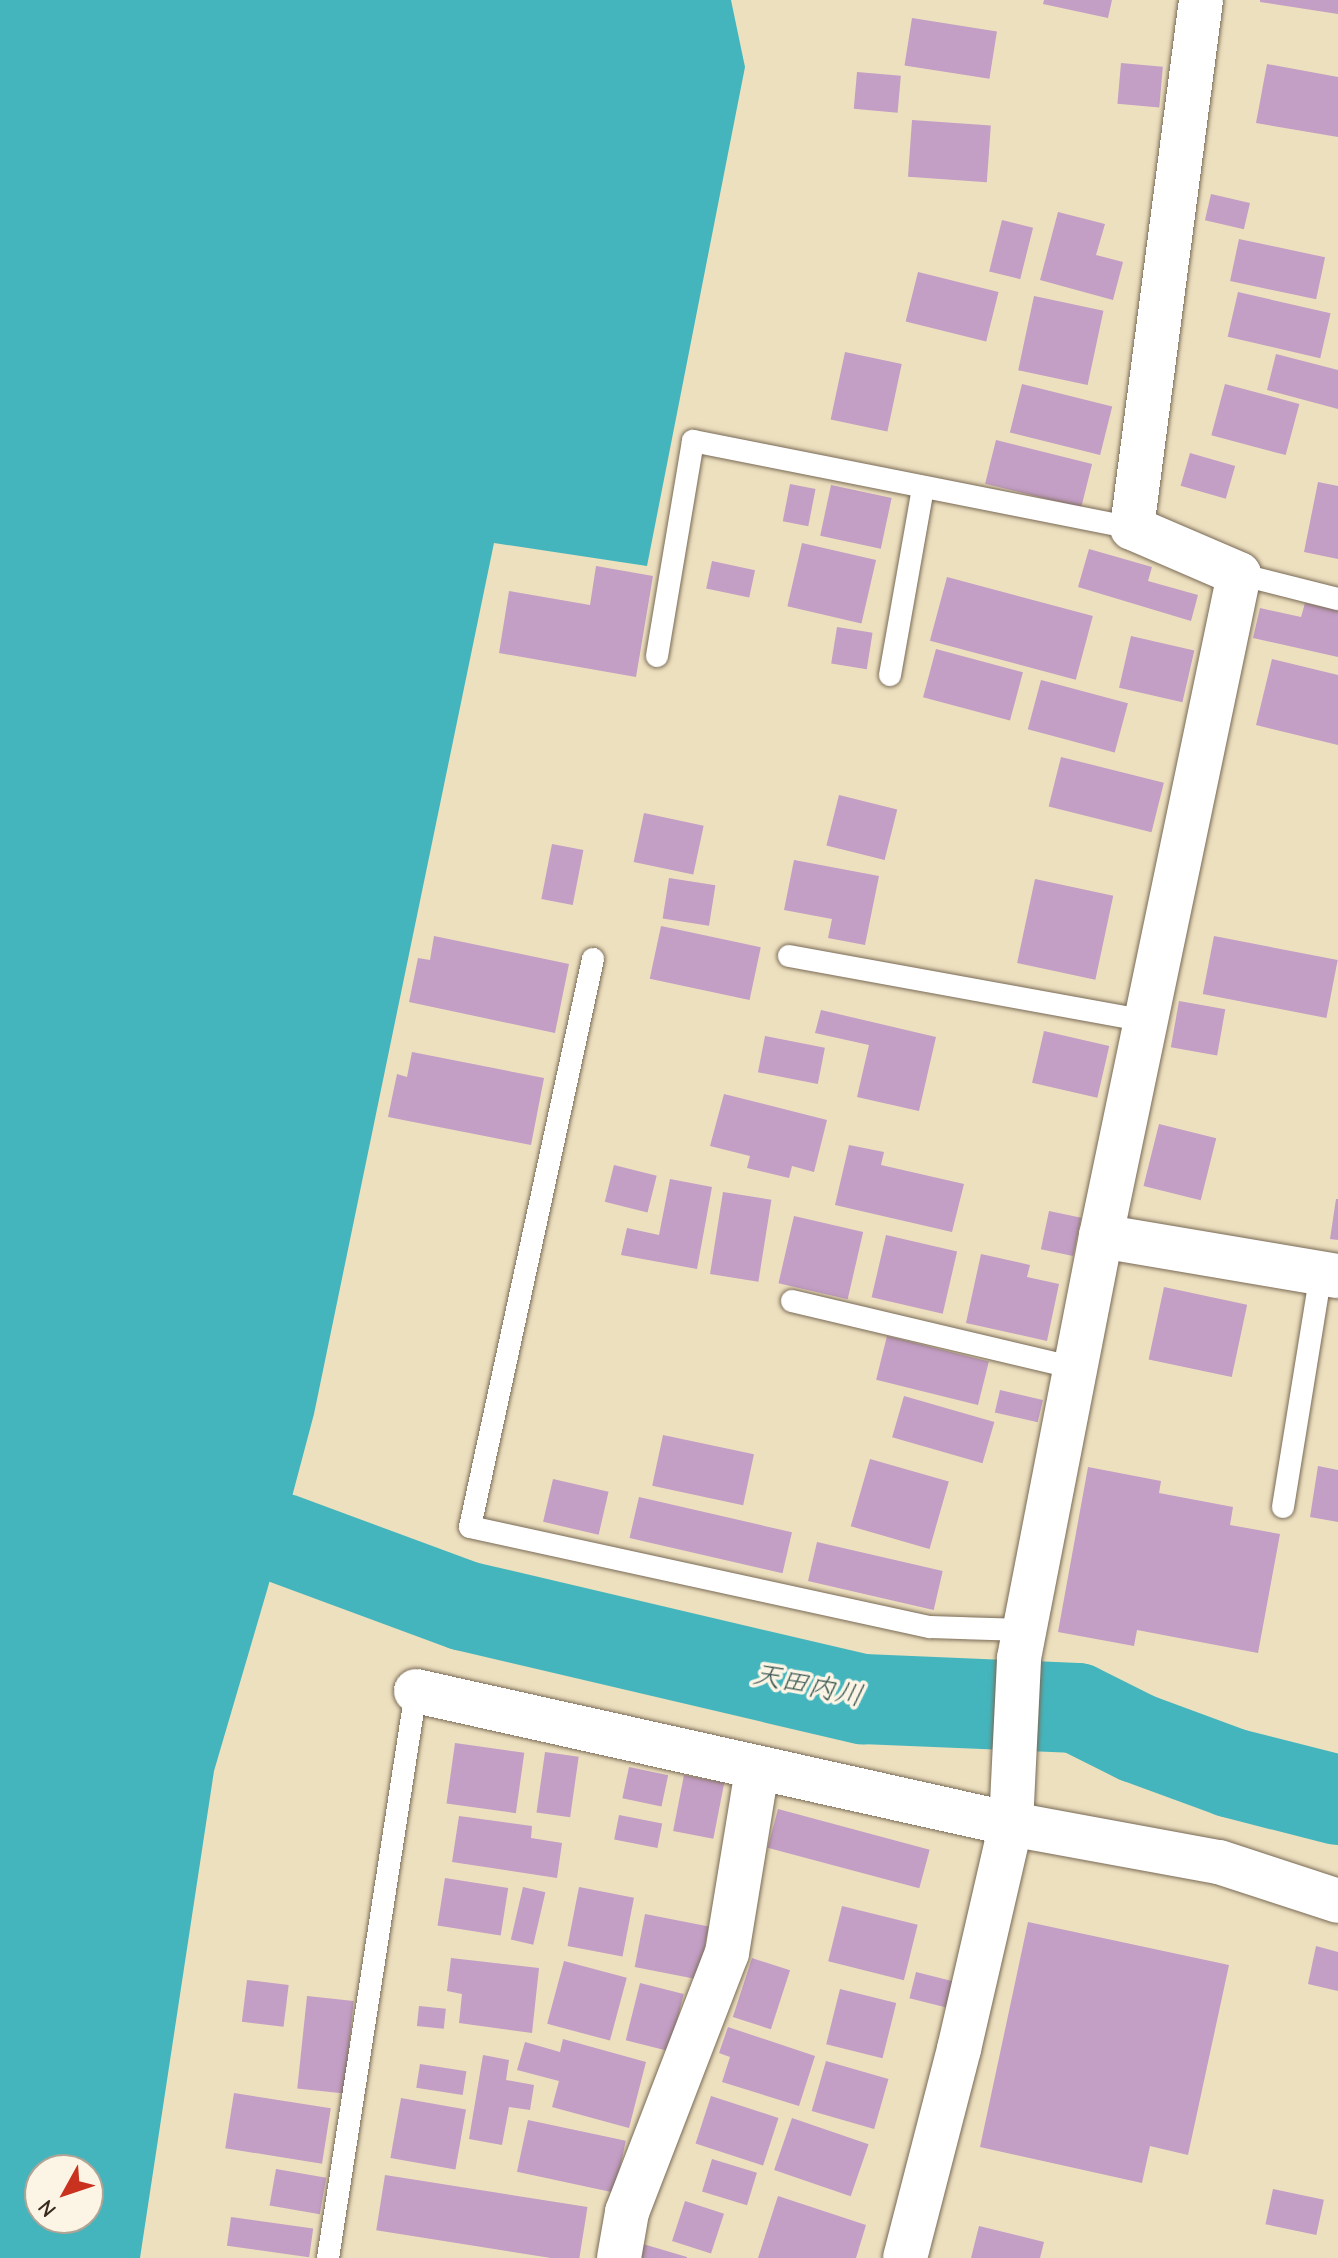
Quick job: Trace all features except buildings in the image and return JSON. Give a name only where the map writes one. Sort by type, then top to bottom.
[{"type":"street","points":[[905,2258],[959,2049],[1012,1809],[1022,1644],[1101,1236],[1239,574],[1132,528],[1201,0]]},
{"type":"street","points":[[1101,1236],[1329,1275]]},
{"type":"street","points":[[416,1691],[757,1769],[1012,1809],[1219,1862],[1338,1901]]},
{"type":"street","points":[[619,2258],[627,2212],[727,1953],[757,1769]]},
{"type":"lane","points":[[657,656],[693,441],[1132,528]]},
{"type":"lane","points":[[890,675],[923,487]]},
{"type":"lane","points":[[1239,574],[1338,599]]},
{"type":"lane","points":[[789,956],[1146,1021]]},
{"type":"lane","points":[[593,959],[470,1527],[930,1627],[1022,1644]]},
{"type":"lane","points":[[1283,1507],[1329,1275]]},
{"type":"lane","points":[[792,1301],[1076,1368]]},
{"type":"lane","points":[[328,2258],[416,1691]]},
{"type":"water","points":[[0,0],[731,0],[745,67],[647,566],[494,543],[314,1414],[214,1771],[140,2258],[0,2258]]},
{"type":"waterway","name":"天田内川","points":[[281,1538],[465,1606],[863,1699],[1077,1708],[1137,1738],[1232,1773],[1338,1800]]}]
